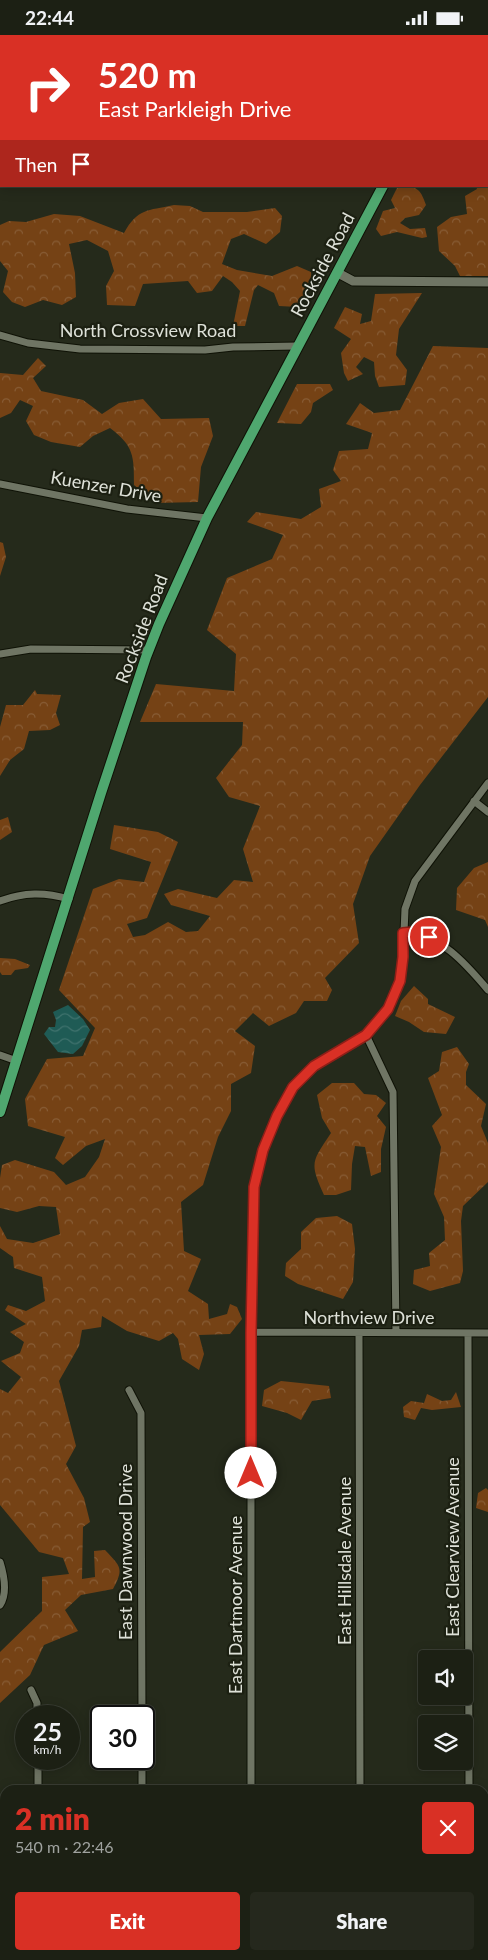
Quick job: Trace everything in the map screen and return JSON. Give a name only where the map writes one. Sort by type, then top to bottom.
[{"type":"main road","name":"Rockside Road","points":[[0,1112],[101,793],[149,650],[207,517],[382,187]]},
{"type":"street","points":[[338,273],[353,281],[488,281]]},
{"type":"street","name":"North Crossview Road","points":[[0,335],[28,343],[80,349],[196,350],[233,347],[297,347]]},
{"type":"street","name":"Kuenzer Drive","points":[[0,484],[127,509],[207,517]]},
{"type":"street","points":[[0,654],[31,649],[149,650]]},
{"type":"street","name":"East Dartmoor Avenue","points":[[252,1785],[251,1332],[254,1187],[263,1150],[277,1116],[293,1087],[314,1066],[366,1035],[388,1009],[400,981],[405,909],[415,881],[488,783]]},
{"type":"street","points":[[474,801],[488,812]]},
{"type":"street","points":[[0,901],[17,895],[33,893],[69,899]]},
{"type":"street","points":[[403,933],[413,932],[429,937],[450,951],[488,989]]},
{"type":"street","points":[[366,1035],[393,1091],[396,1332]]},
{"type":"street","points":[[0,1055],[17,1061]]},
{"type":"street","name":"Northview Drive","points":[[251,1332],[488,1333]]},
{"type":"street","name":"East Hillsdale Avenue","points":[[359,1333],[360,1785]]},
{"type":"street","name":"East Clearview Avenue","points":[[468,1333],[469,1785]]},
{"type":"street","name":"East Dawnwood Drive","points":[[129,1390],[141,1413],[142,1705]]},
{"type":"street","points":[[0,1562],[4,1580],[4,1595],[0,1605]]},
{"type":"street","points":[[31,1690],[37,1705]]},
{"type":"street","points":[[38,1770],[38,1785]]},
{"type":"street","points":[[142,1770],[142,1785]]},
{"type":"green space","points":[[398,187],[410,187],[420,192],[426,205],[419,215],[405,218],[400,223],[410,229],[425,228],[427,237],[422,238],[397,232],[381,236],[376,229],[383,211],[395,208],[391,200]]},
{"type":"green space","points":[[476,187],[488,187],[488,276],[460,276],[455,266],[439,251],[437,227],[451,217],[467,214],[465,196],[477,189]]},
{"type":"green space","points":[[174,205],[190,206],[203,212],[247,212],[275,208],[282,216],[280,232],[266,244],[244,234],[231,239],[222,264],[237,270],[272,276],[297,266],[311,272],[312,287],[298,307],[279,306],[274,293],[258,285],[254,290],[245,326],[233,326],[240,291],[223,276],[212,291],[197,293],[188,281],[143,284],[135,306],[107,305],[106,286],[114,271],[108,251],[87,240],[69,244],[75,273],[76,297],[62,305],[43,300],[25,307],[12,302],[3,292],[8,271],[0,261],[0,225],[9,221],[26,222],[54,214],[80,216],[124,233],[134,219],[144,212]]},
{"type":"green space","points":[[422,293],[399,329],[396,355],[407,370],[405,385],[379,387],[375,376],[374,362],[364,357],[356,367],[363,374],[348,381],[344,373],[341,353],[351,339],[334,328],[345,307],[362,314],[360,324],[371,321],[375,294]]},
{"type":"green space","points":[[433,346],[488,348],[488,697],[420,785],[370,856],[353,904],[359,943],[325,978],[332,990],[327,1001],[304,1001],[296,1013],[269,1026],[253,1013],[235,1031],[255,1046],[251,1073],[231,1084],[231,1111],[218,1137],[203,1185],[181,1202],[184,1251],[201,1259],[188,1291],[208,1304],[209,1319],[227,1314],[230,1304],[237,1307],[242,1319],[230,1334],[199,1335],[204,1354],[199,1370],[182,1359],[178,1339],[173,1333],[159,1341],[127,1331],[102,1316],[101,1327],[82,1330],[79,1346],[59,1381],[76,1446],[66,1464],[84,1498],[90,1522],[83,1527],[82,1579],[95,1577],[94,1551],[105,1550],[115,1560],[120,1572],[113,1589],[81,1595],[65,1610],[78,1631],[44,1645],[30,1675],[0,1703],[0,1652],[42,1611],[42,1577],[69,1574],[63,1558],[39,1552],[0,1505],[0,1389],[8,1393],[21,1377],[1,1361],[20,1353],[24,1342],[10,1332],[26,1324],[5,1310],[8,1305],[26,1311],[45,1301],[42,1277],[14,1268],[13,1257],[0,1248],[0,1226],[7,1239],[33,1243],[60,1234],[56,1207],[39,1206],[17,1212],[0,1208],[2,1165],[15,1160],[54,1172],[66,1185],[85,1177],[99,1157],[105,1139],[86,1146],[63,1165],[55,1158],[65,1137],[28,1126],[25,1099],[47,1059],[83,1056],[95,1028],[59,990],[93,889],[119,879],[144,882],[151,862],[110,849],[114,825],[158,832],[178,842],[147,918],[127,924],[133,937],[145,935],[168,922],[186,932],[198,931],[210,916],[171,905],[164,894],[178,889],[217,898],[234,880],[253,882],[243,849],[260,806],[229,797],[216,778],[242,745],[243,722],[140,722],[156,684],[234,691],[236,654],[207,630],[227,578],[272,559],[283,535],[247,522],[256,512],[301,519],[321,507],[319,489],[341,481],[333,470],[339,451],[368,449],[372,433],[346,424],[360,403],[374,413],[400,410]]},
{"type":"green space","points":[[38,358],[46,366],[33,378],[41,391],[83,400],[102,414],[119,403],[143,399],[161,419],[209,418],[213,436],[201,467],[198,502],[155,503],[134,485],[134,466],[131,452],[124,440],[110,428],[93,436],[80,447],[51,442],[34,435],[26,421],[33,406],[20,400],[11,413],[0,418],[0,373],[23,375]]},
{"type":"green space","points":[[297,384],[330,384],[333,390],[313,403],[311,412],[301,424],[277,423]]},
{"type":"green space","points":[[0,542],[3,543],[6,557],[0,576]]},
{"type":"green space","points":[[35,690],[37,694],[61,695],[56,713],[60,725],[50,730],[29,731],[24,749],[10,760],[0,776],[0,727],[6,705],[23,705]]},
{"type":"green space","points":[[8,817],[12,832],[0,840],[0,820]]},
{"type":"green space","points":[[488,862],[488,927],[485,920],[456,910],[457,888],[474,868]]},
{"type":"green space","points":[[0,958],[15,959],[30,965],[28,968],[15,970],[11,975],[2,975],[0,972]]},
{"type":"green space","points":[[414,986],[428,999],[428,1004],[455,1017],[446,1034],[424,1032],[409,1022],[395,1016],[401,1001]]},
{"type":"green space","points":[[457,1047],[469,1064],[466,1072],[466,1085],[486,1104],[481,1126],[488,1143],[488,1182],[463,1206],[461,1221],[463,1271],[460,1283],[430,1291],[413,1284],[414,1270],[430,1266],[429,1253],[445,1240],[444,1217],[434,1194],[441,1147],[432,1126],[442,1115],[428,1078],[439,1071],[442,1052]]},
{"type":"green space","points":[[332,1083],[354,1083],[364,1094],[376,1095],[386,1103],[377,1116],[386,1127],[381,1149],[381,1172],[371,1176],[365,1147],[355,1146],[351,1190],[336,1195],[324,1195],[316,1175],[315,1163],[316,1157],[331,1133],[322,1118],[317,1095]]},
{"type":"green space","points":[[337,1216],[352,1224],[355,1249],[353,1282],[343,1299],[298,1284],[285,1276],[286,1263],[301,1249],[301,1232],[316,1218]]},
{"type":"green space","points":[[281,1381],[329,1386],[331,1398],[312,1401],[301,1420],[287,1413],[262,1406],[264,1390]]},
{"type":"green space","points":[[456,1392],[461,1407],[432,1410],[421,1408],[415,1420],[404,1417],[403,1407],[411,1401],[424,1403],[427,1394],[442,1401],[451,1400]]},
{"type":"green space","points":[[486,1488],[488,1490],[488,1512],[476,1508],[478,1493]]},
{"type":"water","points":[[68,1005],[83,1019],[90,1030],[82,1046],[73,1054],[58,1052],[44,1034],[49,1027],[55,1027],[56,1020],[53,1012]]},
{"type":"route","points":[[251,1473],[254,1187],[263,1150],[277,1116],[293,1087],[314,1066],[366,1035],[388,1009],[400,981],[403,933],[413,932],[429,937]]}]
